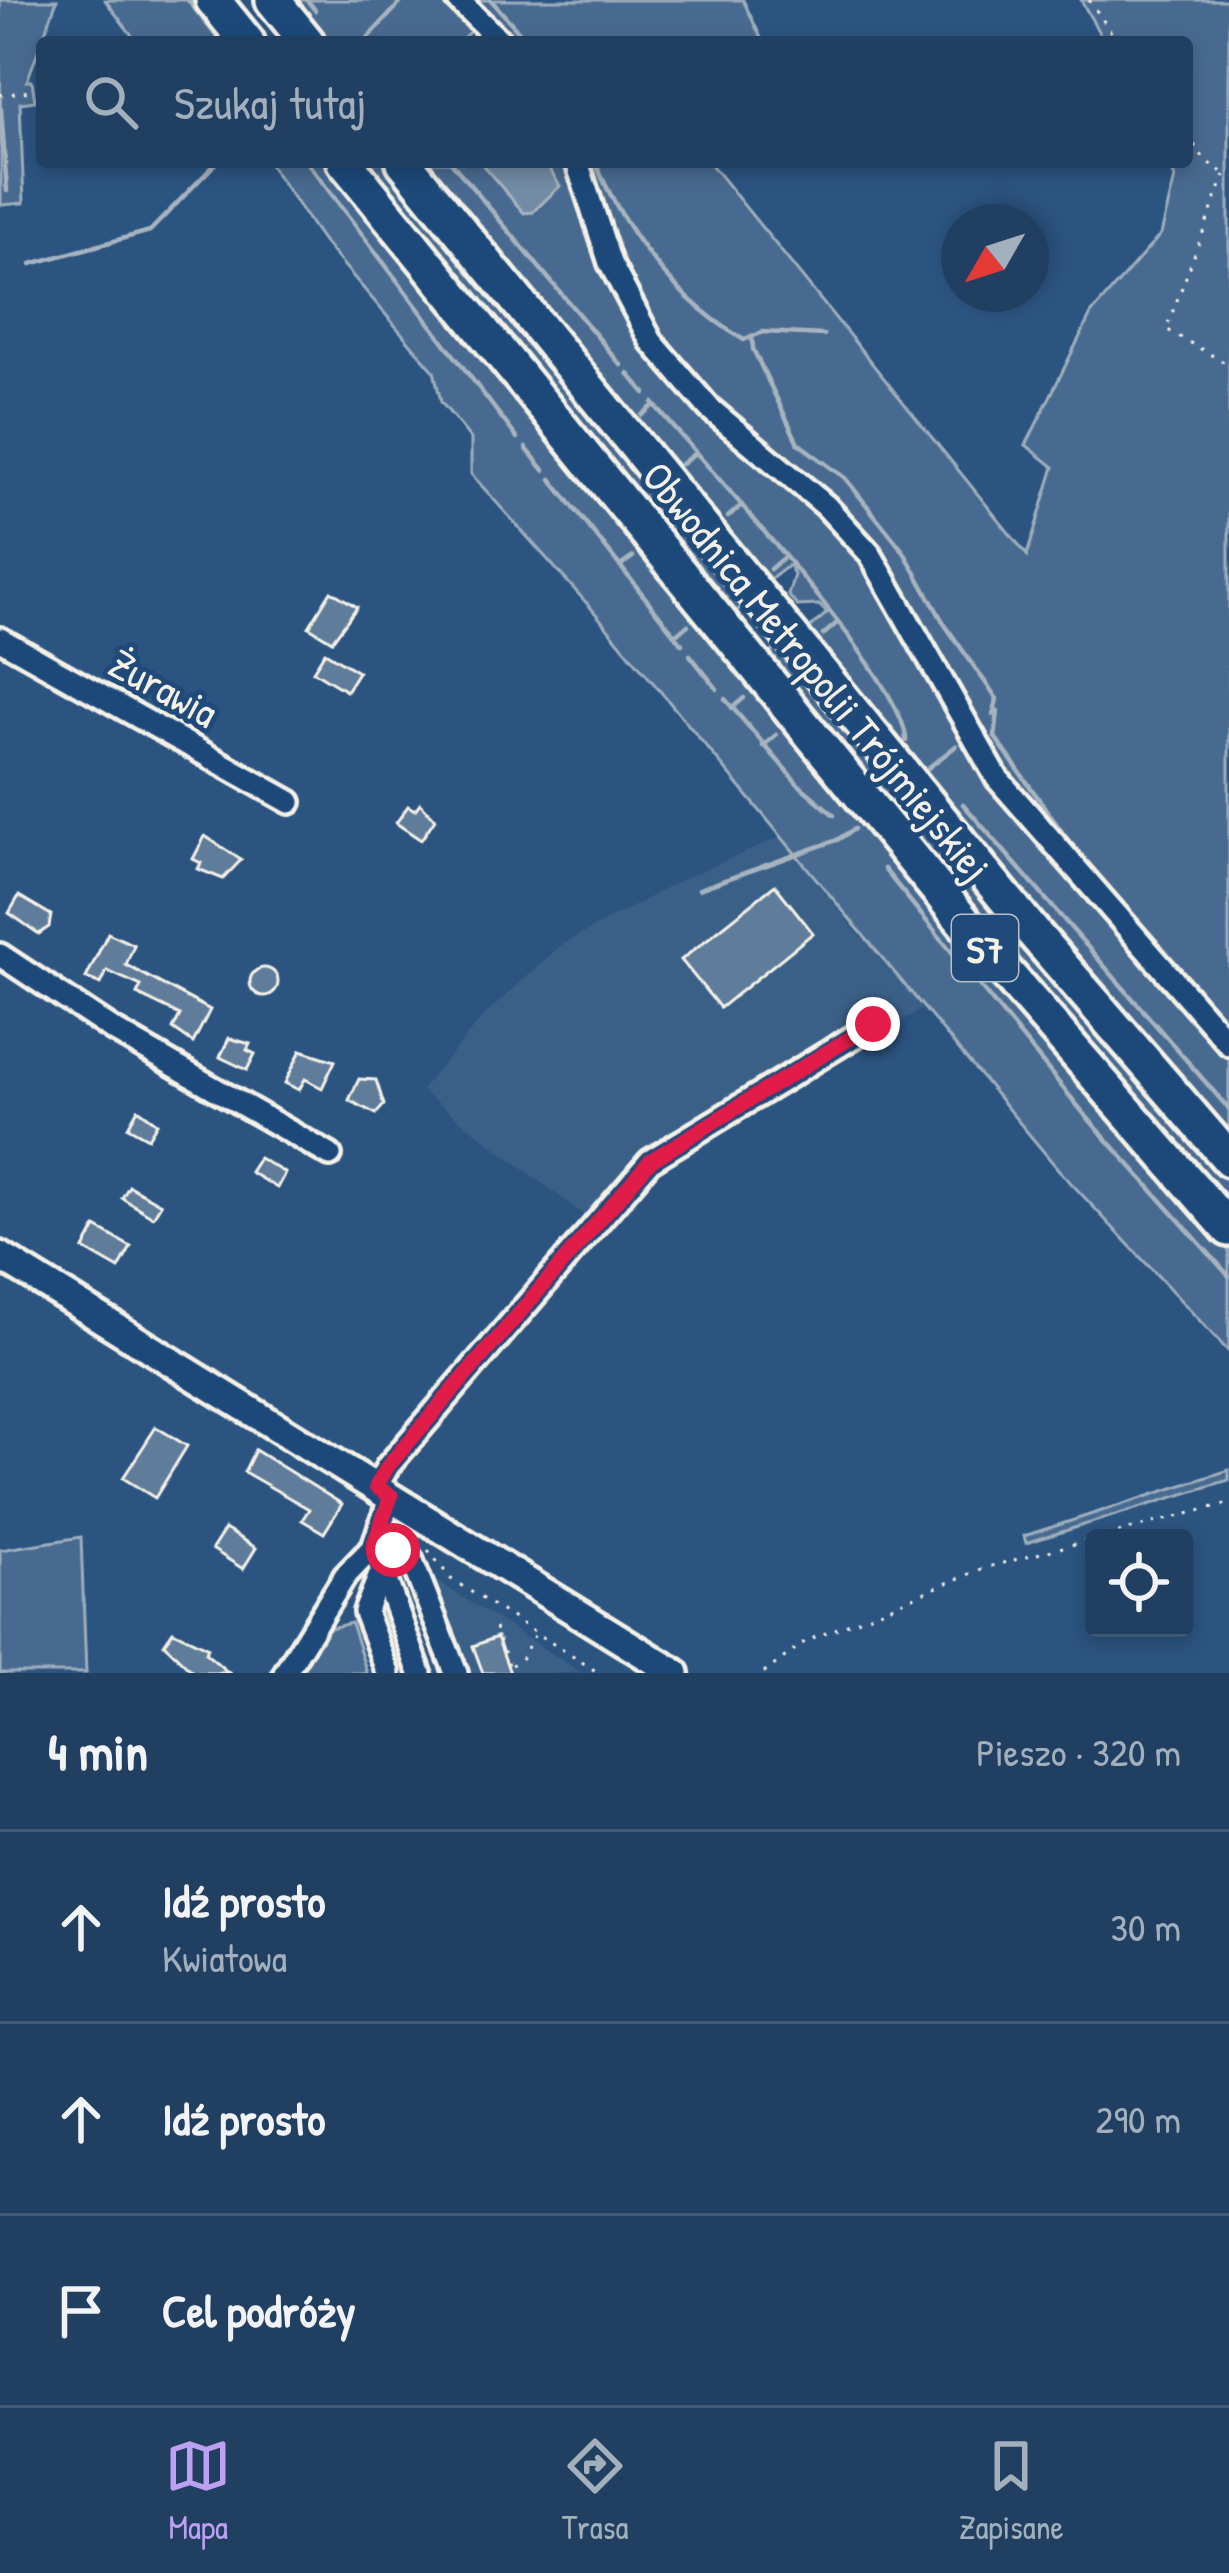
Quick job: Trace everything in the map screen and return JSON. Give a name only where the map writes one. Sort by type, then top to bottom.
[{"type":"highway","points":[[213,0],[243,36]]},
{"type":"highway","points":[[273,0],[302,36]]},
{"type":"highway","name":"Obwodnica Metropolii Trójmiejskiej","points":[[350,168],[995,960],[1229,1228]]},
{"type":"highway","name":"Obwodnica Metropolii Trójmiejskiej","points":[[409,168],[786,633],[1229,1160]]},
{"type":"main road","points":[[0,1256],[675,1673]]},
{"type":"street","points":[[458,0],[496,36]]},
{"type":"street","points":[[579,168],[610,263],[651,341],[710,408],[826,506],[870,554],[997,778],[1229,1044]]},
{"type":"street","name":"Żurawia","points":[[0,639],[290,802]]},
{"type":"street","points":[[0,956],[113,1030],[329,1155]]},
{"type":"street","points":[[421,1673],[373,1547],[384,1491],[403,1448],[650,1161],[873,1024]]},
{"type":"street","points":[[285,1673],[345,1576],[373,1547]]},
{"type":"street","points":[[373,1547],[412,1559],[456,1673]]},
{"type":"street","points":[[382,1570],[365,1612],[388,1673]]},
{"type":"path","points":[[1090,0],[1114,36]]},
{"type":"path","points":[[0,95],[30,91]]},
{"type":"path","points":[[1193,141],[1227,176],[1166,329],[1229,365]]},
{"type":"path","points":[[764,1673],[806,1641],[983,1568],[1229,1503]]},
{"type":"path","points":[[423,1543],[451,1579],[599,1673]]},
{"type":"path","points":[[495,1628],[512,1673]]},
{"type":"path","points":[[509,1665],[520,1661],[536,1632]]},
{"type":"shaded area","points":[[0,0],[57,0],[44,36],[36,36],[36,57],[27,81],[32,81],[35,101],[20,103],[24,203],[1,205]]},
{"type":"shaded area","points":[[105,0],[198,0],[227,36],[132,36]]},
{"type":"shaded area","points":[[296,0],[448,0],[473,29],[465,36],[325,36]]},
{"type":"shaded area","points":[[467,0],[743,0],[760,36],[505,36]]},
{"type":"shaded area","points":[[1081,0],[1229,0],[1229,1035],[1012,787],[899,585],[677,366],[631,295],[586,168],[714,168],[1027,555],[1054,467],[1026,445],[1091,314],[1161,234],[1175,178],[1171,168],[1193,168],[1193,36],[1101,36]]},
{"type":"shaded area","points":[[272,168],[334,168],[1121,1128],[1229,1251],[1229,1352],[1058,1169],[591,608],[471,474],[471,439],[441,402],[434,371],[322,240]]},
{"type":"shaded area","points":[[366,168],[400,168],[759,612],[752,618],[743,607],[736,611],[745,623],[738,629]]},
{"type":"shaded area","points":[[431,168],[573,168],[627,314],[856,546],[981,761],[1229,1053],[1229,1137],[805,632],[827,613],[819,605],[797,606],[788,595],[794,575],[789,565],[766,583]]},
{"type":"shaded area","points":[[485,168],[549,168],[560,186],[533,212],[524,213]]},
{"type":"shaded area","points":[[774,631],[1229,1174],[1229,1214],[753,648],[760,642],[769,654],[775,649],[766,637]]},
{"type":"shaded area","points":[[781,837],[858,934],[927,1006],[883,1033],[863,1017],[640,1154],[585,1216],[421,1090],[484,1016],[560,946],[683,879]]},
{"type":"shaded area","points":[[1229,1470],[1229,1480],[1026,1543],[1024,1536]]},
{"type":"shaded area","points":[[81,1537],[86,1673],[0,1673],[0,1550]]},
{"type":"shaded area","points":[[432,1578],[582,1673],[470,1673]]},
{"type":"shaded area","points":[[351,1623],[367,1673],[290,1673],[321,1630]]},
{"type":"building","points":[[331,591],[357,607],[332,641],[309,627]]},
{"type":"building","points":[[325,652],[358,672],[346,691],[313,671]]},
{"type":"building","points":[[420,803],[435,819],[421,840],[396,823],[408,806],[415,810]]},
{"type":"building","points":[[205,836],[241,860],[223,879],[198,869],[201,863],[193,859]]},
{"type":"building","points":[[775,885],[813,933],[720,1008],[681,960]]},
{"type":"building","points":[[19,896],[51,915],[49,927],[39,934],[9,913]]},
{"type":"building","points":[[108,933],[134,945],[126,965],[210,1010],[193,1043],[173,1029],[180,1015],[137,994],[141,986],[107,971],[101,984],[86,978]]},
{"type":"building","points":[[264,968],[274,972],[278,982],[274,992],[264,996],[254,992],[250,982],[254,972]]},
{"type":"building","points":[[229,1038],[250,1044],[247,1050],[255,1054],[247,1070],[220,1057]]},
{"type":"building","points":[[301,1050],[335,1061],[322,1088],[305,1079],[299,1090],[285,1083]]},
{"type":"building","points":[[359,1079],[376,1080],[384,1105],[376,1114],[349,1100]]},
{"type":"building","points":[[138,1109],[157,1123],[148,1138],[128,1127]]},
{"type":"building","points":[[259,1158],[285,1173],[277,1188],[250,1172]]},
{"type":"building","points":[[129,1186],[161,1204],[153,1217],[122,1198]]},
{"type":"building","points":[[96,1227],[131,1247],[119,1269],[84,1249]]},
{"type":"building","points":[[156,1427],[187,1446],[155,1498],[123,1478]]},
{"type":"building","points":[[255,1450],[342,1504],[324,1533],[302,1520],[309,1509],[244,1472]]},
{"type":"building","points":[[225,1529],[256,1548],[243,1569],[212,1549]]},
{"type":"building","points":[[173,1631],[208,1648],[205,1653],[229,1673],[194,1673],[164,1644]]},
{"type":"building","points":[[497,1637],[510,1673],[483,1673],[473,1646]]},
{"type":"waterway","points":[[188,0],[216,36]]},
{"type":"waterway","points":[[307,0],[315,10]]},
{"type":"waterway","points":[[370,36],[403,0]]},
{"type":"waterway","points":[[491,0],[523,36]]},
{"type":"waterway","points":[[1,109],[7,191]]},
{"type":"waterway","points":[[31,264],[150,231],[211,168]]},
{"type":"waterway","points":[[312,168],[517,438]]},
{"type":"waterway","points":[[456,168],[621,365]]},
{"type":"waterway","points":[[598,168],[655,263],[719,323],[744,340],[763,332],[824,335]]},
{"type":"waterway","points":[[752,336],[753,349],[798,443],[845,478],[904,552],[945,625],[997,699],[993,715]]},
{"type":"waterway","points":[[628,373],[645,393]]},
{"type":"waterway","points":[[653,403],[839,623],[898,712],[906,741]]},
{"type":"waterway","points":[[642,415],[654,405]]},
{"type":"waterway","points":[[526,448],[544,470]]},
{"type":"waterway","points":[[681,464],[695,453]]},
{"type":"waterway","points":[[551,479],[682,644]]},
{"type":"waterway","points":[[728,517],[742,505]]},
{"type":"waterway","points":[[620,566],[633,557]]},
{"type":"waterway","points":[[770,569],[784,557]]},
{"type":"waterway","points":[[823,635],[837,623]]},
{"type":"waterway","points":[[675,635],[688,625]]},
{"type":"waterway","points":[[690,655],[717,689]]},
{"type":"waterway","points":[[732,708],[744,698]]},
{"type":"waterway","points":[[725,699],[798,784],[834,815]]},
{"type":"waterway","points":[[998,711],[995,737],[1070,843]]},
{"type":"waterway","points":[[763,746],[776,735]]},
{"type":"waterway","points":[[928,768],[956,746]]},
{"type":"waterway","points":[[963,804],[1229,1109]]},
{"type":"waterway","points":[[699,889],[837,840],[854,829]]},
{"type":"waterway","points":[[884,869],[1086,1116],[1229,1276]]},
{"type":"waterway","points":[[1196,990],[1229,1025]]},
{"type":"route","points":[[393,1550],[373,1547],[391,1496],[376,1487],[388,1466],[650,1161],[873,1024]]}]
